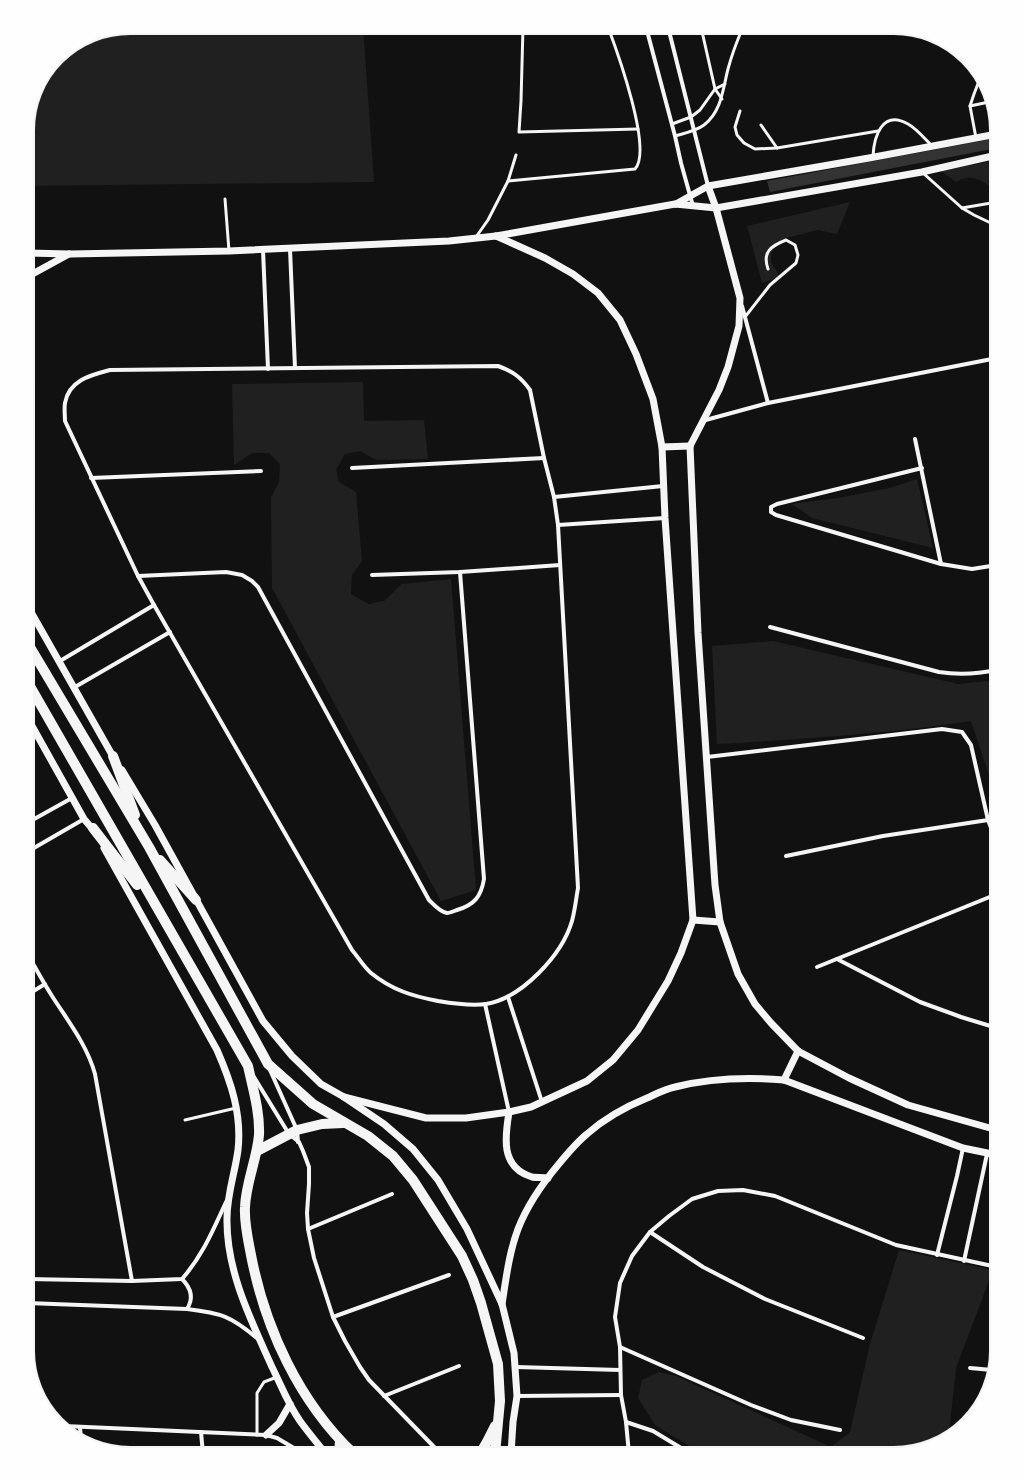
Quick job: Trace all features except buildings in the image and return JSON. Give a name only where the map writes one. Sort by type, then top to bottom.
[{"type":"main road","points":[[34,654],[146,843],[268,1064],[313,1104],[343,1123],[368,1136],[393,1156],[413,1180],[462,1256],[473,1280],[498,1364],[500,1384],[496,1447]]},
{"type":"main road","points":[[34,693],[248,1066],[259,1122],[257,1151],[248,1185],[245,1206],[248,1238],[256,1280],[273,1331],[292,1373],[316,1410],[346,1447]]},
{"type":"main road","points":[[113,756],[146,843],[196,900]]},
{"type":"main road","points":[[93,828],[159,912]]},
{"type":"main road","points":[[257,1151],[293,1132],[322,1124],[343,1123]]},
{"type":"main road","points":[[484,1447],[498,1418]]},
{"type":"main road","points":[[340,1441],[340,1447]]},
{"type":"street","points":[[648,34],[693,206]]},
{"type":"street","points":[[670,34],[708,186],[716,208],[768,403]]},
{"type":"street","points":[[676,204],[708,186],[873,158],[990,135]]},
{"type":"street","points":[[34,253],[229,252],[449,241],[496,236],[676,204],[716,208],[922,172],[990,157]]},
{"type":"street","points":[[344,1097],[426,1118],[466,1118],[509,1112],[542,1102],[587,1081],[613,1060],[638,1030],[668,981],[681,954],[692,920],[665,518],[662,447],[653,398],[636,354],[620,320],[598,293],[573,274],[545,258],[496,236]]},
{"type":"street","points":[[290,249],[294,368]]},
{"type":"street","points":[[263,250],[268,369]]},
{"type":"street","points":[[34,273],[70,254]]},
{"type":"street","points":[[740,298],[739,326],[728,367],[719,390],[690,446],[698,633],[715,885],[720,922],[738,974],[755,1004],[798,1051],[849,1078],[908,1105],[990,1128]]},
{"type":"street","points":[[702,422],[768,403],[990,359]]},
{"type":"street","points":[[498,366],[516,374],[530,390],[544,458],[554,497],[558,525],[578,888],[572,922],[560,946],[545,966],[526,984],[508,997],[496,1001],[485,1004],[446,1003],[414,997],[392,988],[370,973],[352,950],[138,576],[65,421],[65,402],[72,387],[87,376],[110,370],[294,368],[498,366]]},
{"type":"street","points":[[915,439],[941,564]]},
{"type":"street","points":[[662,447],[690,446]]},
{"type":"street","points":[[352,468],[544,458]]},
{"type":"street","points":[[922,468],[777,504],[771,507],[771,512],[776,516],[941,564],[972,569],[990,566]]},
{"type":"street","points":[[91,478],[261,471]]},
{"type":"street","points":[[554,497],[663,486]]},
{"type":"street","points":[[558,525],[665,518]]},
{"type":"street","points":[[372,575],[460,572],[560,565]]},
{"type":"street","points":[[138,576],[226,572],[242,575],[258,587],[428,900],[438,909],[448,913],[460,909],[478,898],[482,890],[484,879],[460,572]]},
{"type":"street","points":[[60,661],[154,605]]},
{"type":"street","points":[[34,618],[75,687],[113,756],[155,825],[263,1021],[292,1056],[321,1084],[344,1097],[384,1124],[413,1149],[438,1180],[467,1230],[502,1304],[514,1353],[517,1396],[511,1447]]},
{"type":"street","points":[[770,627],[939,672],[960,675],[990,671]]},
{"type":"street","points":[[75,687],[170,632]]},
{"type":"street","points":[[707,757],[942,729],[962,732],[971,745],[990,825]]},
{"type":"street","points":[[34,730],[84,819],[93,828],[217,1050],[230,1079],[237,1108],[239,1132],[238,1150],[228,1198],[226,1218],[234,1269],[246,1310],[277,1378],[299,1420],[320,1447]]},
{"type":"street","points":[[34,819],[72,798]]},
{"type":"street","points":[[34,848],[84,819]]},
{"type":"street","points":[[786,856],[883,836],[988,820]]},
{"type":"street","points":[[817,967],[990,897]]},
{"type":"street","points":[[692,920],[720,922]]},
{"type":"street","points":[[837,959],[920,1002],[990,1026]]},
{"type":"street","points":[[34,965],[78,1036],[91,1061],[95,1074],[132,1281]]},
{"type":"street","points":[[34,991],[45,984]]},
{"type":"street","points":[[508,997],[542,1102]]},
{"type":"street","points":[[485,1004],[509,1112],[505,1134],[506,1150],[514,1164],[522,1172],[532,1177],[548,1178]]},
{"type":"street","points":[[784,1080],[798,1051]]},
{"type":"street","points":[[268,1064],[293,1132],[304,1150],[309,1167],[307,1213],[308,1229],[314,1258],[333,1317],[360,1367],[384,1396],[434,1447]]},
{"type":"street","points":[[248,1066],[293,1132],[298,1142]]},
{"type":"street","points":[[502,1304],[512,1249],[518,1229],[530,1206],[548,1178],[572,1148],[587,1133],[623,1107],[674,1087],[715,1079],[755,1078],[784,1080],[963,1148],[990,1154]]},
{"type":"street","points":[[937,1255],[963,1148]]},
{"type":"street","points":[[964,1260],[986,1154]]},
{"type":"street","points":[[628,1447],[621,1395],[620,1347],[615,1317],[620,1283],[632,1256],[650,1232],[692,1199],[718,1191],[742,1190],[775,1196],[896,1245],[990,1266]]},
{"type":"street","points":[[308,1229],[392,1194]]},
{"type":"street","points":[[34,1279],[132,1281],[182,1279],[194,1265],[207,1244],[228,1198]]},
{"type":"street","points":[[650,1232],[703,1267],[765,1299],[863,1338]]},
{"type":"street","points":[[333,1317],[449,1275]]},
{"type":"street","points":[[182,1279],[188,1286],[191,1294],[190,1304],[187,1309]]},
{"type":"street","points":[[34,1303],[187,1309],[209,1312],[228,1317],[245,1328],[261,1342]]},
{"type":"street","points":[[620,1347],[791,1420],[840,1430]]},
{"type":"street","points":[[384,1396],[459,1366]]},
{"type":"street","points":[[516,1367],[620,1370]]},
{"type":"street","points":[[970,1368],[988,1370]]},
{"type":"street","points":[[517,1396],[621,1395]]},
{"type":"street","points":[[266,1435],[284,1417],[290,1404]]},
{"type":"street","points":[[626,1422],[662,1435],[680,1447]]},
{"type":"street","points":[[71,1426],[266,1435],[277,1438],[292,1447]]},
{"type":"street","points":[[80,1427],[80,1433]]},
{"type":"street","points":[[201,1432],[202,1447]]},
{"type":"lane","points":[[523,34],[519,132],[638,129]]},
{"type":"lane","points":[[508,181],[635,168],[638,165],[640,152],[638,129],[622,64],[611,34]]},
{"type":"lane","points":[[703,34],[715,88],[722,99]]},
{"type":"lane","points":[[675,136],[695,130],[710,120],[722,99],[735,46],[740,34]]},
{"type":"lane","points":[[672,124],[691,117],[700,110],[715,88],[725,84]]},
{"type":"lane","points":[[976,138],[970,106],[978,84]]},
{"type":"lane","points":[[970,106],[986,103]]},
{"type":"lane","points":[[740,111],[735,127],[737,135],[744,143],[755,149],[777,148],[878,131]]},
{"type":"lane","points":[[873,158],[874,143],[878,131],[882,125],[894,120],[902,121],[909,125],[932,146]]},
{"type":"lane","points":[[761,125],[777,148]]},
{"type":"lane","points":[[475,238],[488,220],[508,181],[516,155]]},
{"type":"lane","points":[[922,172],[962,208],[990,223]]},
{"type":"lane","points":[[225,199],[229,252]]},
{"type":"lane","points":[[962,208],[990,203]]},
{"type":"lane","points":[[745,317],[770,285],[796,263],[798,255],[795,245],[786,240],[774,245],[768,252],[765,261],[768,269]]},
{"type":"lane","points":[[185,1120],[237,1108]]},
{"type":"lane","points":[[257,1435],[257,1393],[264,1382],[277,1378]]},
{"type":"shaded area","points":[[130,34],[363,34],[374,182],[34,186],[34,123],[37,105],[41,93],[50,76],[67,58],[76,50],[93,41],[105,37]]},
{"type":"shaded area","points":[[990,139],[990,149],[770,192],[767,181]]},
{"type":"shaded area","points":[[990,161],[989,186],[973,178],[965,178],[956,182],[941,171]]},
{"type":"shaded area","points":[[850,202],[837,234],[818,230],[786,238],[780,241],[774,247],[771,255],[771,262],[780,277],[762,283],[747,226]]},
{"type":"shaded area","points":[[363,382],[364,421],[424,420],[428,459],[376,460],[360,451],[345,454],[336,470],[339,482],[356,492],[362,561],[352,575],[351,594],[368,604],[384,601],[402,584],[451,579],[476,890],[441,901],[272,588],[271,497],[279,482],[280,464],[269,453],[252,453],[234,465],[232,384]]},
{"type":"shaded area","points":[[917,479],[933,548],[812,518],[792,504],[838,498],[890,488]]},
{"type":"shaded area","points":[[773,641],[958,684],[990,681],[990,779],[971,721],[876,733],[717,744],[712,646]]},
{"type":"shaded area","points":[[899,1250],[990,1269],[990,1278],[956,1368],[950,1429],[942,1434],[931,1440],[907,1446],[831,1447],[850,1432],[870,1344]]},
{"type":"shaded area","points":[[659,1372],[676,1376],[831,1447],[691,1447],[655,1425],[638,1398],[642,1380]]}]
